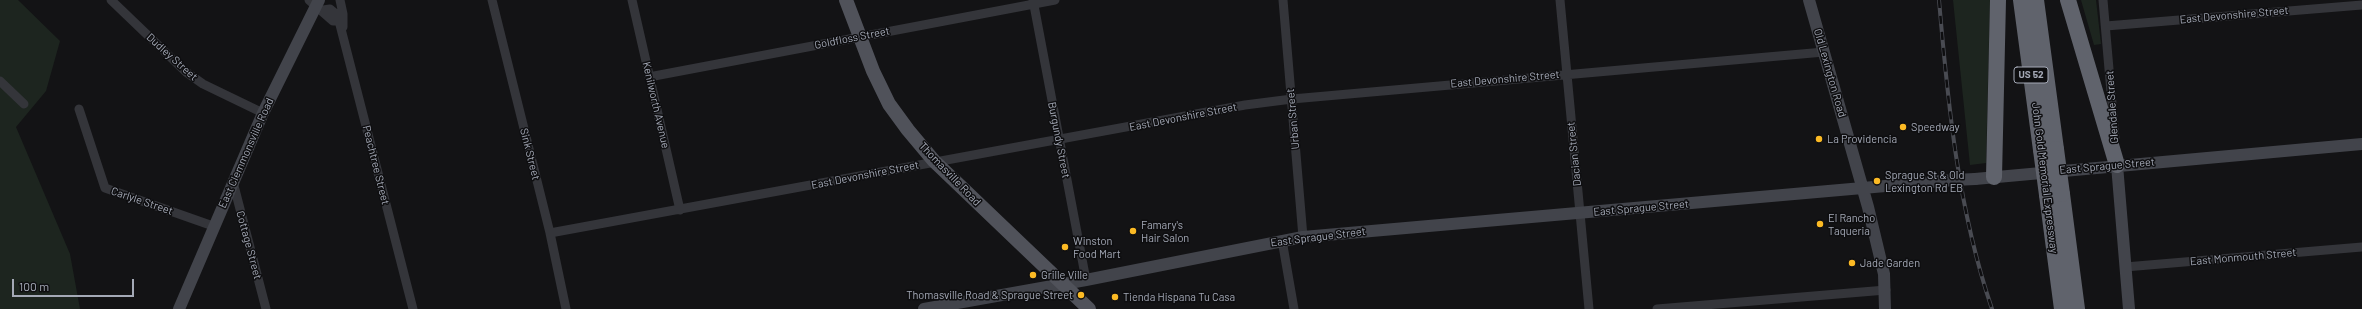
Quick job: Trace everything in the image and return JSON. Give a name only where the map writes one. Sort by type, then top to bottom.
[{"type":"highway","points":[[1994,177],[1998,0]]},
{"type":"highway","name":"John Gold Memorial Expressway","points":[[2021,0],[2048,150],[2066,284],[2077,309]]},
{"type":"highway","name":"John Gold Memorial Expressway","points":[[2036,0],[2048,150]]},
{"type":"highway","points":[[2068,0],[2117,165]]},
{"type":"highway","name":"John Gold Memorial Expressway","points":[[2062,309],[2066,284]]},
{"type":"main road","name":"Thomasville Road","points":[[846,0],[873,72],[889,104],[934,161],[1089,309]]},
{"type":"main road","name":"Old Lexington Road","points":[[1809,0],[1863,188],[1882,266],[1886,290],[1885,309]]},
{"type":"main road","name":"East Clemmonsville Road","points":[[179,309],[213,226],[263,113],[317,4]]},
{"type":"main road","name":"East Sprague Street","points":[[924,309],[1086,280],[1303,237],[2362,144]]},
{"type":"main road","name":"Glendale Street","points":[[2117,165],[2129,309]]},
{"type":"street","name":"Dudley Street","points":[[111,0],[186,72],[203,84],[263,113]]},
{"type":"street","points":[[340,0],[343,14],[341,32]]},
{"type":"street","name":"Sink Street","points":[[492,0],[550,233],[566,309]]},
{"type":"street","name":"Kenilworth Avenue","points":[[632,0],[680,210]]},
{"type":"street","name":"Goldfloss Street","points":[[649,76],[1033,2],[1055,0]]},
{"type":"street","name":"Urban Street","points":[[1283,0],[1303,237]]},
{"type":"street","name":"Dacian Street","points":[[1560,0],[1589,309]]},
{"type":"street","name":"Glendale Street","points":[[2103,0],[2117,165]]},
{"type":"street","name":"Burgundy Street","points":[[1033,2],[1086,280]]},
{"type":"street","name":"Peachtree Street","points":[[317,4],[330,8],[336,14],[339,21],[413,309]]},
{"type":"street","name":"East Devonshire Street","points":[[2106,26],[2362,5]]},
{"type":"street","name":"East Devonshire Street","points":[[550,233],[680,210],[934,161],[1059,141],[1245,105],[1292,99],[1824,52]]},
{"type":"street","points":[[0,81],[24,104]]},
{"type":"street","name":"Carlyle Street","points":[[79,109],[105,188],[213,226]]},
{"type":"street","name":"Cottage Street","points":[[233,182],[266,309]]},
{"type":"street","points":[[1282,240],[1294,309]]},
{"type":"street","name":"East Monmouth Street","points":[[2125,267],[2362,247]]},
{"type":"street","points":[[1657,309],[1886,290]]},
{"type":"shaded area","points":[[0,0],[18,0],[60,41],[46,91],[16,127],[70,254],[80,309],[0,309]]},
{"type":"shaded area","points":[[1953,0],[1990,0],[1986,163],[1970,165]]},
{"type":"shaded area","points":[[2081,0],[2096,0],[2101,44],[2094,45]]},
{"type":"railway","points":[[1939,0],[1946,79],[1956,156],[1971,233],[1980,271],[1992,309]]},
{"type":"place","name":"Speedway","points":[[1903,127]]},
{"type":"place","name":"La Providencia","points":[[1819,139]]},
{"type":"place","name":"Sprague St & Old Lexington Rd EB","points":[[1877,181]]},
{"type":"place","name":"El Rancho Taqueria","points":[[1820,224]]},
{"type":"place","name":"Famary's Hair Salon","points":[[1133,231]]},
{"type":"place","name":"Winston Food Mart","points":[[1065,247]]},
{"type":"place","name":"Jade Garden","points":[[1852,263]]},
{"type":"place","name":"Grille Ville","points":[[1033,275]]},
{"type":"place","name":"Thomasville Road & Sprague Street","points":[[1081,295]]},
{"type":"place","name":"Tienda Hispana Tu Casa","points":[[1115,297]]}]
